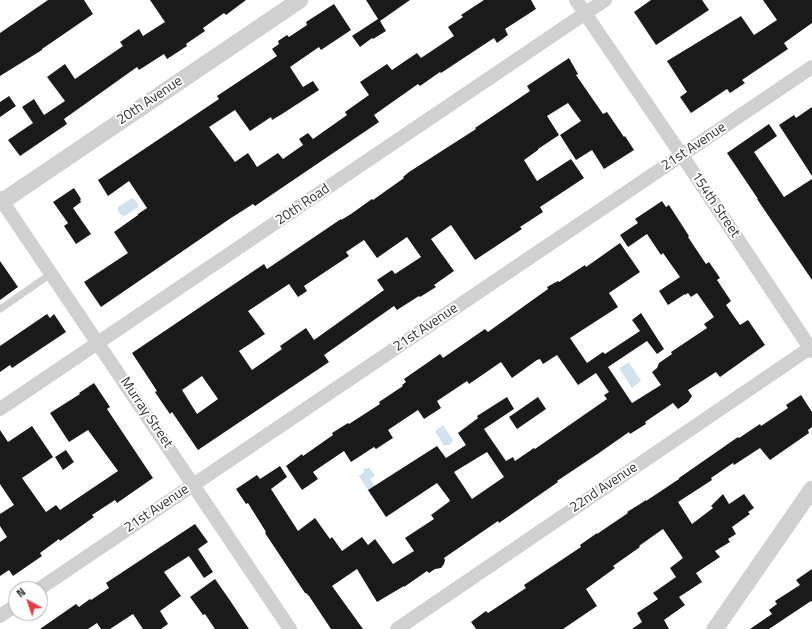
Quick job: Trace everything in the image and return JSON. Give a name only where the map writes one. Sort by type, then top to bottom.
[{"type":"street","name":"20th Avenue","points":[[1,201],[300,0]]},
{"type":"street","name":"154th Street","points":[[576,0],[682,155],[811,349]]},
{"type":"street","name":"20th Road","points":[[0,409],[605,0]]},
{"type":"street","name":"21st Avenue","points":[[48,584],[812,67]]},
{"type":"street","name":"Murray Street","points":[[1,201],[290,629]]},
{"type":"street","name":"22nd Avenue","points":[[398,629],[811,349]]},
{"type":"street","points":[[715,629],[812,489]]},
{"type":"lane","points":[[0,309],[51,274]]},
{"type":"water","points":[[132,198],[138,204],[138,207],[125,216],[121,215],[118,211],[118,207]]},
{"type":"water","points":[[629,362],[641,381],[632,388],[619,368]]},
{"type":"water","points":[[443,425],[453,440],[450,445],[444,446],[435,431]]},
{"type":"water","points":[[369,467],[375,476],[370,479],[380,495],[374,499],[359,476],[364,472],[363,470]]},
{"type":"building","points":[[48,0],[84,0],[93,14],[42,50],[0,76],[0,33]]},
{"type":"building","points":[[150,0],[246,0],[226,15],[224,13],[203,28],[205,31],[186,44],[187,46],[167,59],[164,54],[139,70],[137,67],[64,119],[67,124],[20,156],[8,140],[33,123],[22,107],[34,99],[44,115],[65,101],[47,77],[65,64],[75,79],[123,46],[120,42],[139,29],[143,36],[165,22]]},
{"type":"building","points":[[366,0],[410,0],[380,21],[386,31],[373,39],[372,38],[360,47],[352,36],[378,19]]},
{"type":"building","points":[[484,0],[531,0],[536,9],[505,29],[508,35],[497,43],[494,38],[420,86],[418,84],[374,115],[379,122],[255,206],[253,204],[231,218],[101,307],[84,282],[128,253],[114,232],[147,208],[129,181],[108,196],[98,180],[219,99],[217,96],[277,56],[272,49],[279,44],[278,41],[287,35],[289,37],[307,25],[306,22],[334,4],[351,30],[321,50],[319,47],[290,67],[303,87],[313,81],[319,90],[272,120],[271,117],[250,131],[235,110],[209,127],[235,162],[248,153],[257,167],[278,153],[283,159],[303,145],[299,139],[308,133],[313,139],[347,115],[345,112],[369,95],[360,82],[387,64],[392,70],[417,53],[421,58],[454,36],[448,27],[463,17],[461,15]]},
{"type":"building","points":[[651,0],[702,0],[709,10],[656,45],[634,12]]},
{"type":"building","points":[[763,0],[812,0],[812,23],[784,43],[788,49],[742,80],[745,83],[730,93],[727,89],[691,113],[680,97],[687,92],[667,61],[741,16],[754,35],[777,20]]},
{"type":"building","points":[[569,58],[578,74],[576,75],[603,114],[607,112],[634,150],[604,169],[592,150],[576,160],[560,135],[581,121],[568,103],[547,116],[559,135],[524,160],[537,181],[571,159],[584,178],[540,207],[543,212],[520,227],[522,229],[475,260],[451,225],[431,239],[454,271],[434,285],[436,287],[420,297],[419,296],[397,310],[394,306],[324,355],[329,362],[198,450],[172,412],[170,414],[161,401],[155,392],[157,391],[132,353],[264,264],[267,269],[341,219],[351,214],[372,199],[373,200],[404,178],[403,177],[409,172],[476,129],[475,128],[530,91],[527,86]],"holes":[[[407,237],[421,257],[395,274],[392,270],[377,280],[384,290],[314,340],[306,328],[280,346],[282,349],[252,370],[239,351],[265,334],[248,311],[289,284],[298,297],[307,291],[304,286],[349,256],[346,252],[364,240],[377,258]],[[202,376],[218,399],[197,414],[182,390]]]},
{"type":"building","points":[[9,96],[16,106],[0,117],[0,102]]},
{"type":"building","points":[[812,107],[812,176],[779,125],[794,115],[796,118]]},
{"type":"building","points":[[769,124],[777,136],[754,152],[784,197],[812,179],[812,280],[727,153]]},
{"type":"building","points":[[74,188],[81,199],[81,202],[73,208],[91,234],[76,244],[64,226],[68,223],[53,202]]},
{"type":"building","points":[[662,201],[666,207],[669,205],[706,264],[709,262],[720,278],[717,280],[731,301],[726,305],[740,325],[748,320],[765,345],[720,377],[716,372],[688,390],[692,396],[688,402],[678,409],[673,403],[645,422],[646,424],[630,434],[629,432],[499,523],[498,521],[444,558],[444,564],[441,568],[435,569],[429,573],[427,571],[404,587],[377,602],[357,569],[332,586],[363,629],[331,629],[265,533],[266,532],[248,503],[246,504],[236,489],[257,475],[260,479],[280,466],[287,477],[271,489],[298,531],[315,518],[330,539],[332,537],[342,551],[362,537],[368,545],[375,539],[393,564],[414,551],[405,538],[434,519],[431,515],[450,501],[437,483],[386,517],[368,490],[437,446],[446,458],[466,445],[458,433],[478,418],[477,416],[507,397],[514,409],[484,429],[506,461],[513,457],[515,461],[534,448],[535,449],[607,399],[604,395],[609,392],[596,373],[578,385],[557,355],[543,364],[540,359],[537,360],[512,378],[501,362],[469,384],[467,381],[437,401],[441,408],[424,419],[418,410],[388,430],[393,438],[376,449],[374,447],[351,462],[344,451],[313,472],[318,479],[302,490],[286,466],[302,454],[303,456],[333,435],[332,433],[380,404],[379,402],[403,386],[402,385],[406,382],[404,379],[440,354],[443,358],[485,329],[488,332],[548,289],[547,287],[558,281],[559,282],[585,265],[586,267],[620,243],[640,272],[609,293],[618,307],[570,338],[587,363],[603,352],[605,354],[640,331],[632,320],[641,313],[664,349],[657,354],[647,341],[608,367],[632,403],[661,385],[652,372],[657,368],[659,363],[672,354],[671,352],[707,328],[704,324],[714,317],[697,293],[691,297],[688,293],[685,294],[668,305],[659,291],[680,277],[663,253],[661,255],[647,234],[628,247],[620,235],[638,223],[635,219]],"holes":[[[487,452],[504,477],[472,499],[454,472]]]},
{"type":"building","points":[[0,261],[18,287],[0,300]]},
{"type":"building","points":[[47,314],[50,318],[54,314],[66,332],[12,368],[10,365],[0,372],[0,346]]},
{"type":"building","points":[[94,383],[110,407],[107,409],[153,478],[117,503],[115,500],[92,515],[94,517],[60,541],[59,539],[40,553],[42,556],[13,576],[9,570],[0,576],[0,542],[7,537],[0,526],[0,514],[14,505],[0,484],[0,430],[8,442],[32,426],[53,457],[22,478],[46,512],[56,505],[60,510],[118,471],[88,430],[69,442],[50,413],[80,394],[79,393]]},
{"type":"building","points":[[801,395],[812,412],[812,427],[808,430],[809,433],[770,460],[760,448],[734,465],[733,463],[711,478],[712,480],[678,502],[692,524],[713,508],[711,506],[723,494],[729,504],[744,494],[754,508],[748,512],[750,514],[732,527],[736,534],[728,539],[730,542],[715,551],[720,557],[696,573],[702,582],[679,597],[685,605],[664,620],[669,629],[632,629],[642,622],[637,613],[658,599],[653,593],[676,577],[670,568],[683,558],[663,529],[613,566],[615,568],[586,589],[597,606],[563,629],[476,629],[471,622],[486,611],[488,613],[526,588],[524,585],[581,547],[580,545],[628,513],[627,512],[679,479],[738,437],[739,438],[760,424],[761,426],[788,408],[786,405]]},
{"type":"building","points":[[538,397],[546,409],[517,429],[509,417]]},
{"type":"building","points":[[66,450],[74,462],[63,470],[55,457]]},
{"type":"building","points":[[195,524],[208,542],[198,549],[213,572],[204,578],[189,556],[164,572],[181,596],[160,611],[168,624],[161,629],[143,629],[133,614],[110,629],[101,629],[97,623],[88,629],[40,629],[76,604],[79,607],[109,588],[106,583]]},
{"type":"building","points":[[812,569],[812,602],[811,601],[769,629],[750,629],[772,614],[769,610],[777,604],[775,601],[800,585],[796,580]]},
{"type":"building","points":[[215,579],[249,629],[215,629],[205,614],[203,615],[190,597]]}]
